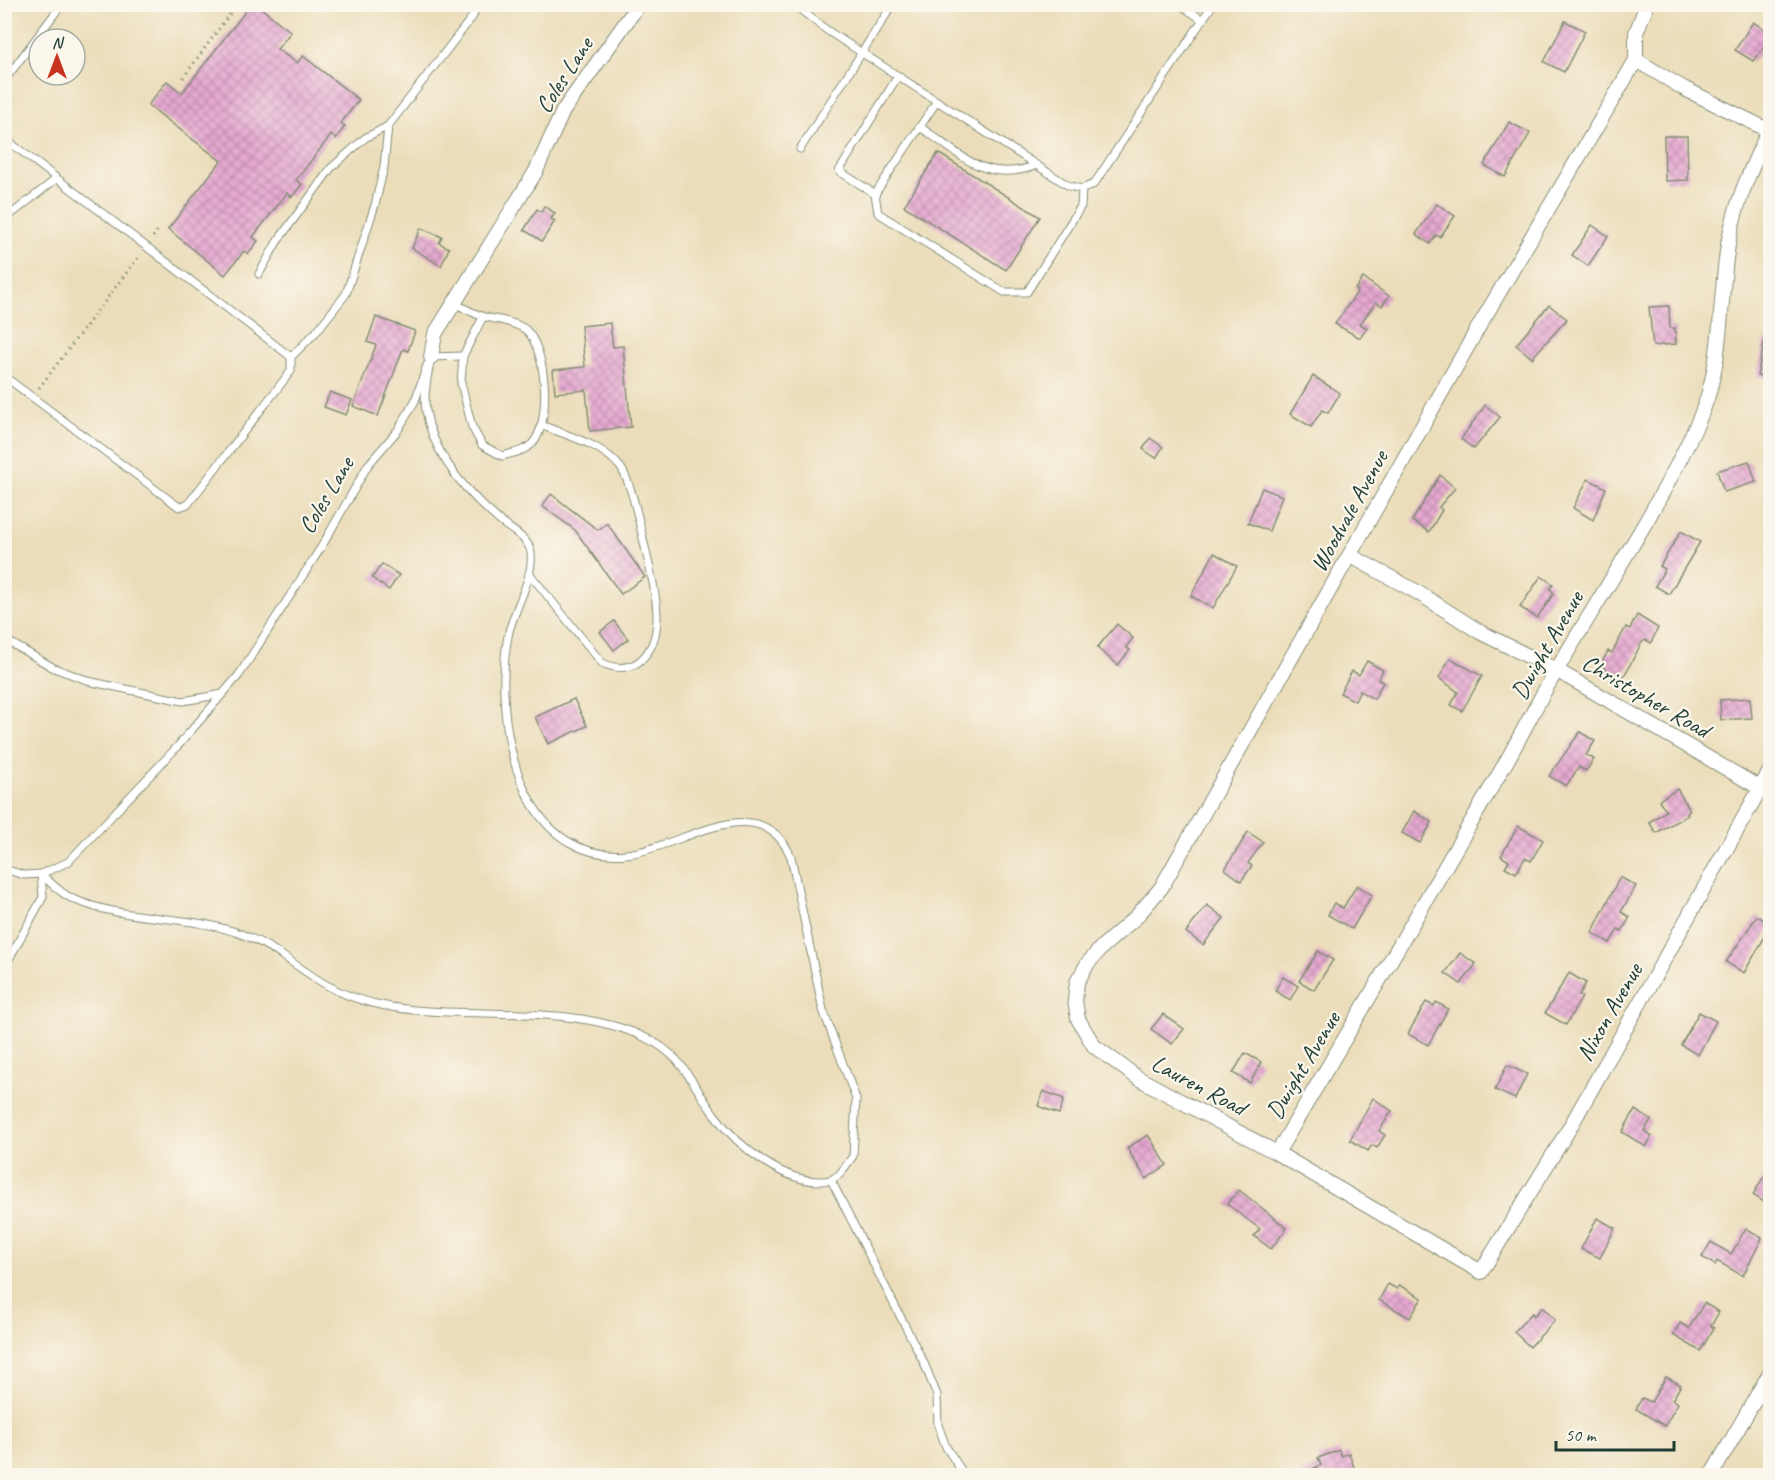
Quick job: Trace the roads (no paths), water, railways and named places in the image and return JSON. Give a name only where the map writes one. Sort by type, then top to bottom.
[{"type":"street","name":"Coles Lane","points":[[430,357],[435,334],[536,171],[563,111],[639,4]]},
{"type":"street","points":[[1647,4],[1636,33],[1636,60],[1683,88],[1770,130]]},
{"type":"street","name":"Woodvale Avenue","points":[[1083,970],[1103,946],[1136,917],[1161,888],[1246,735],[1351,556],[1483,318],[1636,60]]},
{"type":"street","name":"Dwight Avenue","points":[[1277,1153],[1404,939],[1556,670],[1669,479],[1707,400],[1717,365],[1726,256],[1733,217],[1770,130]]},
{"type":"street","name":"Christopher Road","points":[[1351,556],[1417,592],[1480,632],[1556,670],[1760,788]]},
{"type":"street","name":"Nixon Avenue","points":[[1481,1272],[1569,1129],[1770,771]]},
{"type":"street","name":"Lauren Road","points":[[1083,970],[1075,991],[1076,1010],[1082,1028],[1094,1046],[1138,1078],[1277,1153],[1481,1272]]},
{"type":"street","points":[[1713,1473],[1770,1373]]},
{"type":"lane","points":[[4,81],[62,4]]},
{"type":"lane","points":[[260,274],[277,242],[331,168],[365,138],[388,126],[473,16],[477,4]]},
{"type":"lane","points":[[793,4],[861,52],[1069,186],[1082,189],[1094,184],[1213,4]]},
{"type":"lane","points":[[800,149],[893,4]]},
{"type":"lane","points":[[1179,4],[1203,20]]},
{"type":"lane","points":[[875,194],[839,171],[898,76]]},
{"type":"lane","points":[[937,101],[875,194],[878,213],[941,254],[1004,292],[1027,292],[1081,207],[1082,189]]},
{"type":"lane","points":[[4,376],[179,507],[188,504],[291,371],[291,357],[316,332],[346,294],[375,205],[384,167],[388,126]]},
{"type":"lane","points":[[920,127],[990,172],[1017,173],[1037,165]]},
{"type":"lane","points":[[4,138],[291,357]]},
{"type":"lane","points":[[4,220],[56,179]]},
{"type":"lane","points":[[453,302],[483,316],[525,329],[535,342],[540,357],[545,406],[541,425],[533,443],[520,452],[502,456],[482,445],[466,410],[461,383],[463,356],[483,316]]},
{"type":"lane","points":[[4,869],[24,875],[41,874],[61,891],[81,902],[144,917],[227,929],[249,937],[335,990],[374,1003],[405,1009],[571,1019],[632,1032],[671,1053],[685,1068],[719,1121],[754,1153],[792,1176],[812,1181],[831,1180],[840,1174],[853,1156],[856,1100],[823,1010],[791,857],[786,844],[770,827],[752,822],[704,830],[647,850],[613,855],[583,849],[569,842],[548,825],[532,803],[521,780],[508,736],[504,708],[504,667],[508,637],[516,605],[529,573],[531,552],[528,543],[472,494],[453,471],[437,442],[426,409],[430,357],[463,356]]},
{"type":"lane","name":"Coles Lane","points":[[41,874],[62,867],[75,856],[223,694],[276,620],[368,465],[398,430],[415,401],[430,357]]},
{"type":"lane","points":[[529,573],[602,663],[614,669],[632,665],[644,657],[656,632],[657,609],[638,517],[622,470],[607,454],[582,441],[541,425]]},
{"type":"lane","points":[[4,639],[54,668],[92,682],[183,700],[223,694]]},
{"type":"lane","points":[[4,968],[43,897],[41,874]]},
{"type":"lane","points":[[831,1180],[924,1363],[936,1395],[938,1425],[946,1447],[965,1476]]}]
